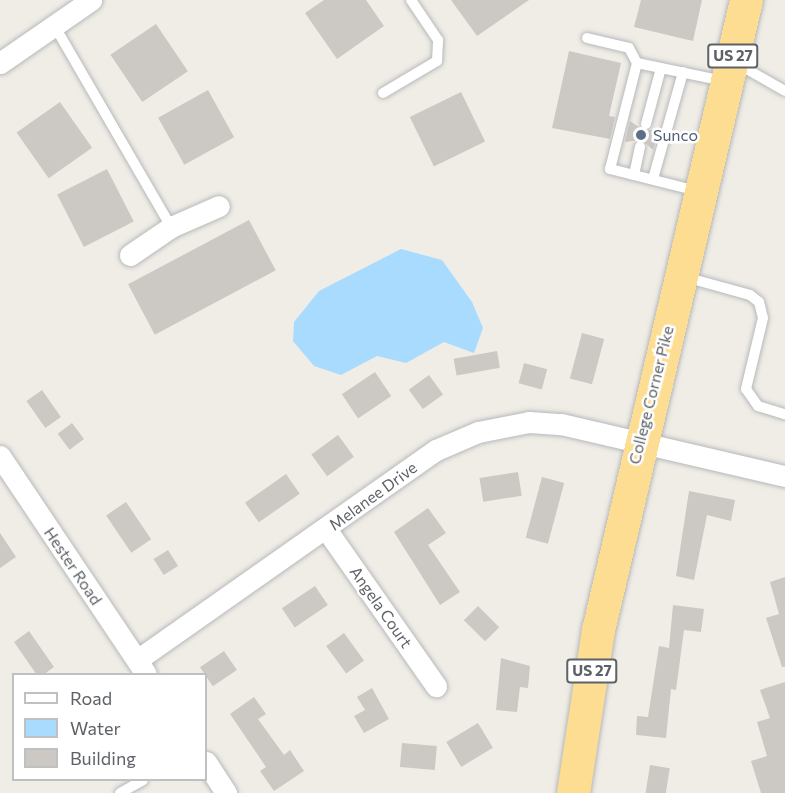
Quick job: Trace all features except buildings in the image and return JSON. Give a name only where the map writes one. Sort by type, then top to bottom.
[{"type":"highway","name":"College Corner Pike","points":[[573,793],[598,630],[639,443],[746,0]]},
{"type":"street","points":[[0,63],[91,0]]},
{"type":"street","points":[[130,255],[171,227],[219,206]]},
{"type":"street","name":"Melanee Drive","points":[[141,667],[436,450],[478,432],[529,423],[561,424],[785,476]]},
{"type":"street","name":"Hester Road","points":[[0,456],[141,667]]},
{"type":"street","name":"Angela Court","points":[[326,529],[436,686]]},
{"type":"street","points":[[207,764],[226,793]]},
{"type":"lane","points":[[383,93],[437,61],[438,40],[411,0]]},
{"type":"lane","points":[[54,25],[123,136],[171,227]]},
{"type":"lane","points":[[587,38],[629,48],[637,63],[610,169],[700,192]]},
{"type":"lane","points":[[637,63],[683,72],[729,72],[785,92]]},
{"type":"lane","points":[[645,124],[661,68]]},
{"type":"lane","points":[[653,179],[683,72]]},
{"type":"lane","points":[[634,175],[640,147]]},
{"type":"lane","points":[[680,276],[750,295],[759,302],[763,318],[746,389],[758,406],[785,414]]},
{"type":"lane","points":[[120,793],[141,781]]},
{"type":"water","points":[[401,249],[442,260],[472,302],[483,328],[474,353],[444,342],[406,363],[377,356],[341,375],[314,366],[293,341],[294,322],[319,291]]},
{"type":"place","name":"Sunco","points":[[641,135]]}]
